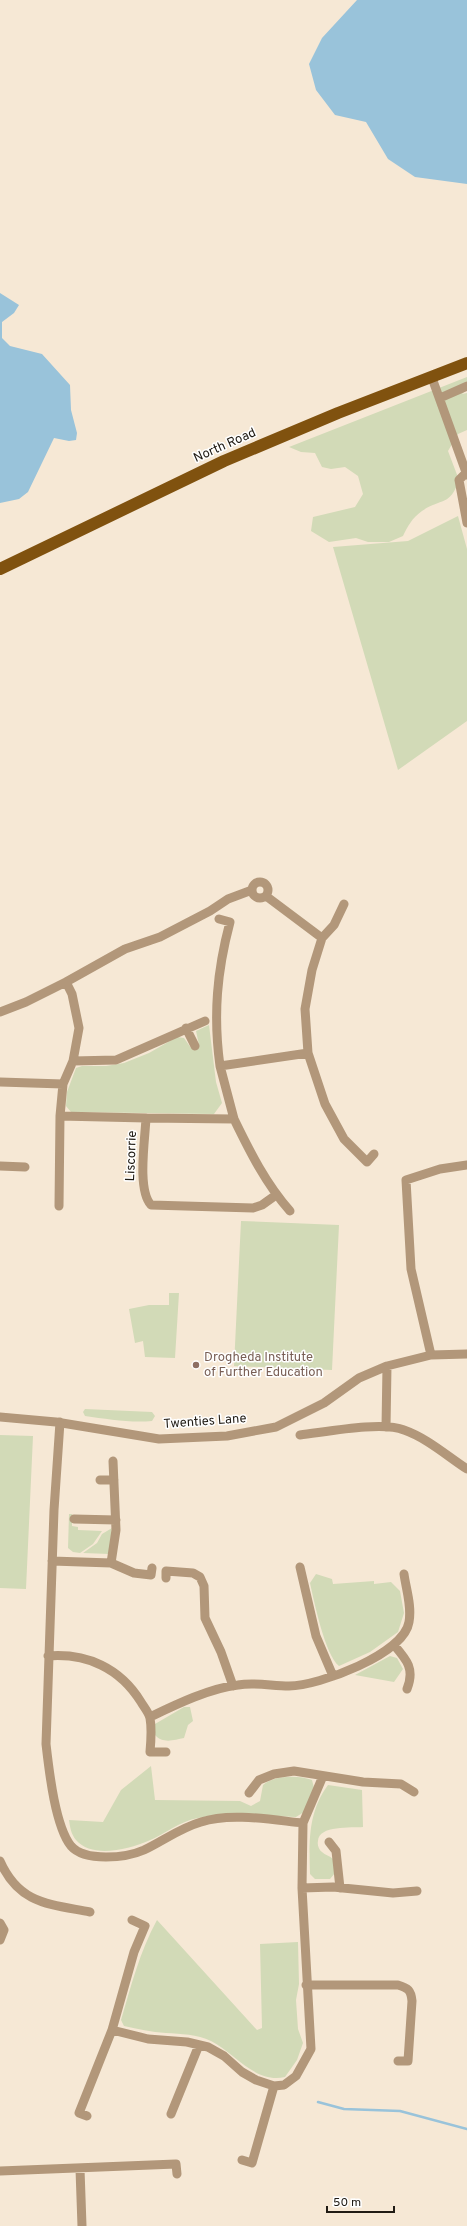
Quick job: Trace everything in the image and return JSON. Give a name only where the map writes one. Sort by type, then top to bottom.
[{"type":"main road","name":"North Road","points":[[0,569],[224,461],[345,410],[432,378],[467,363]]},
{"type":"street","points":[[432,378],[460,452],[466,475],[459,480],[467,523]]},
{"type":"street","points":[[440,398],[467,386]]},
{"type":"street","points":[[0,1012],[26,1002],[66,982],[125,949],[160,937],[210,911],[228,899],[252,890],[255,884],[263,883],[268,888],[266,896]]},
{"type":"street","points":[[252,890],[256,897],[261,898],[266,896]]},
{"type":"street","points":[[266,896],[322,938]]},
{"type":"street","points":[[344,904],[334,925],[322,938],[312,970],[305,1010],[308,1053],[325,1104],[344,1139],[367,1162],[374,1154]]},
{"type":"street","points":[[219,919],[230,922],[218,979],[217,1043],[220,1066],[234,1119],[253,1158],[276,1195],[290,1211]]},
{"type":"street","points":[[59,1206],[60,1116],[63,1084],[74,1061],[79,1028],[72,994],[66,982]]},
{"type":"street","points":[[74,1061],[116,1060],[186,1028],[205,1021]]},
{"type":"street","points":[[186,1028],[194,1046]]},
{"type":"street","points":[[220,1066],[308,1053]]},
{"type":"street","points":[[0,1082],[63,1084]]},
{"type":"street","name":"Liscorrie","points":[[60,1116],[146,1118],[144,1189],[147,1200],[152,1205],[253,1208],[262,1205],[276,1195]]},
{"type":"street","points":[[146,1118],[234,1119]]},
{"type":"street","points":[[431,1355],[411,1269],[406,1180],[428,1172],[467,1165]]},
{"type":"street","points":[[0,1166],[25,1167]]},
{"type":"street","name":"Twenties Lane","points":[[0,1417],[60,1422],[158,1438],[220,1437],[257,1432],[276,1427],[300,1417],[324,1403],[359,1378],[387,1366],[431,1355],[467,1354]]},
{"type":"street","points":[[386,1427],[387,1366]]},
{"type":"street","points":[[60,1422],[52,1561],[46,1744],[50,1782],[63,1829],[72,1846],[84,1853],[99,1857],[122,1856],[143,1850],[201,1821],[221,1818],[261,1818],[303,1823]]},
{"type":"street","points":[[300,1435],[386,1427],[403,1429],[417,1435],[467,1469]]},
{"type":"street","points":[[111,1563],[116,1520],[113,1462]]},
{"type":"street","points":[[100,1480],[114,1480]]},
{"type":"street","points":[[74,1519],[116,1520]]},
{"type":"street","points":[[52,1561],[111,1563],[134,1572],[151,1575],[152,1568]]},
{"type":"street","points":[[300,1567],[316,1636],[333,1676]]},
{"type":"street","points":[[166,1578],[166,1571],[192,1573],[200,1577],[204,1586],[206,1618],[221,1652],[233,1686]]},
{"type":"street","points":[[150,1716],[219,1689],[233,1686],[262,1684],[290,1686],[316,1681],[333,1676],[373,1658],[394,1644],[405,1634],[409,1623],[410,1609],[404,1574]]},
{"type":"street","points":[[394,1644],[410,1667],[412,1677],[407,1689]]},
{"type":"street","points":[[48,1656],[82,1657],[99,1662],[133,1689],[150,1716],[150,1752],[166,1752]]},
{"type":"street","points":[[249,1793],[259,1780],[274,1774],[294,1771],[375,1784],[401,1784],[414,1792]]},
{"type":"street","points":[[112,2030],[148,2039],[188,2042],[199,2045],[224,2056],[242,2072],[256,2080],[274,2086],[284,2085],[296,2076],[311,2049],[306,1985],[302,1888],[303,1823],[323,1776]]},
{"type":"street","points":[[329,1842],[336,1851],[340,1888]]},
{"type":"street","points":[[0,1861],[6,1874],[20,1891],[36,1901],[90,1912]]},
{"type":"street","points":[[302,1888],[340,1888],[393,1893],[417,1891]]},
{"type":"street","points":[[87,2116],[78,2113],[112,2030],[134,1952],[145,1926],[132,1920]]},
{"type":"street","points":[[0,1923],[4,1930],[0,1940]]},
{"type":"street","points":[[306,1985],[398,1985],[407,1987],[411,1992],[412,2001],[408,2061],[398,2061]]},
{"type":"street","points":[[171,2114],[199,2045]]},
{"type":"street","points":[[242,2160],[252,2163],[274,2086]]},
{"type":"street","points":[[0,2171],[176,2164],[177,2174]]},
{"type":"street","points":[[80,2169],[82,2226]]},
{"type":"green space","points":[[467,377],[467,389],[462,394],[467,393],[467,430],[458,434],[448,451],[459,480],[456,489],[448,498],[422,511],[413,519],[403,536],[389,542],[368,542],[356,538],[329,542],[311,531],[313,517],[355,507],[363,494],[358,476],[345,467],[331,469],[322,467],[315,453],[301,452],[289,447]]},
{"type":"green space","points":[[458,516],[467,549],[467,721],[398,770],[333,547],[408,541]]},
{"type":"green space","points":[[209,1025],[216,1082],[222,1103],[214,1114],[71,1112],[66,1106],[67,1092],[76,1068],[82,1066],[106,1066],[124,1063],[149,1053],[177,1037],[184,1038],[191,1048],[199,1045],[196,1031]]},
{"type":"green space","points":[[241,1221],[339,1225],[332,1370],[234,1366]]},
{"type":"green space","points":[[169,1293],[179,1293],[175,1358],[145,1357],[143,1341],[135,1343],[129,1309],[149,1305],[169,1305]]},
{"type":"green space","points":[[85,1409],[152,1412],[155,1416],[152,1421],[118,1420],[85,1416],[83,1412]]},
{"type":"green space","points":[[0,1435],[33,1436],[26,1589],[0,1588]]},
{"type":"green space","points":[[69,1514],[72,1514],[72,1526],[78,1527],[78,1530],[102,1531],[93,1544],[80,1553],[73,1552],[68,1548]]},
{"type":"green space","points":[[112,1528],[109,1554],[83,1553],[97,1543],[102,1534]]},
{"type":"green space","points":[[316,1574],[332,1579],[333,1584],[374,1581],[374,1584],[391,1582],[400,1591],[404,1613],[398,1632],[370,1652],[339,1666],[329,1651],[317,1614],[310,1583]]},
{"type":"green space","points":[[390,1656],[397,1658],[403,1669],[394,1682],[355,1675]]},
{"type":"green space","points":[[184,1707],[190,1707],[193,1721],[188,1725],[184,1738],[162,1740],[158,1738],[155,1735],[155,1724]]},
{"type":"green space","points":[[151,1766],[155,1800],[240,1801],[251,1806],[260,1801],[263,1785],[273,1779],[287,1777],[307,1778],[312,1780],[314,1788],[304,1812],[296,1817],[235,1814],[198,1818],[185,1822],[140,1844],[111,1851],[91,1849],[83,1846],[74,1838],[69,1820],[103,1822],[121,1790]]},
{"type":"green space","points":[[328,1785],[362,1790],[363,1827],[336,1828],[324,1832],[320,1836],[318,1847],[323,1853],[333,1859],[335,1873],[330,1879],[315,1879],[310,1874],[311,1828],[313,1817],[321,1795]]},
{"type":"green space","points":[[157,1920],[257,2030],[262,2028],[260,1944],[298,1942],[299,1984],[296,2000],[298,2029],[303,2043],[297,2060],[285,2077],[274,2078],[255,2072],[220,2046],[200,2037],[155,2032],[124,2026],[121,2020],[132,1982],[141,1956]]},
{"type":"water","points":[[357,0],[467,0],[467,184],[415,177],[388,159],[366,122],[335,115],[316,90],[309,64],[322,38]]},
{"type":"water","points":[[0,293],[19,305],[14,313],[2,322],[2,338],[10,346],[42,354],[70,385],[71,410],[77,433],[76,440],[69,441],[54,438],[28,492],[19,499],[0,503]]},
{"type":"waterway","points":[[318,2102],[344,2109],[400,2111],[467,2129]]},
{"type":"place","name":"Drogheda Institute of Further Education","points":[[196,1365]]}]
